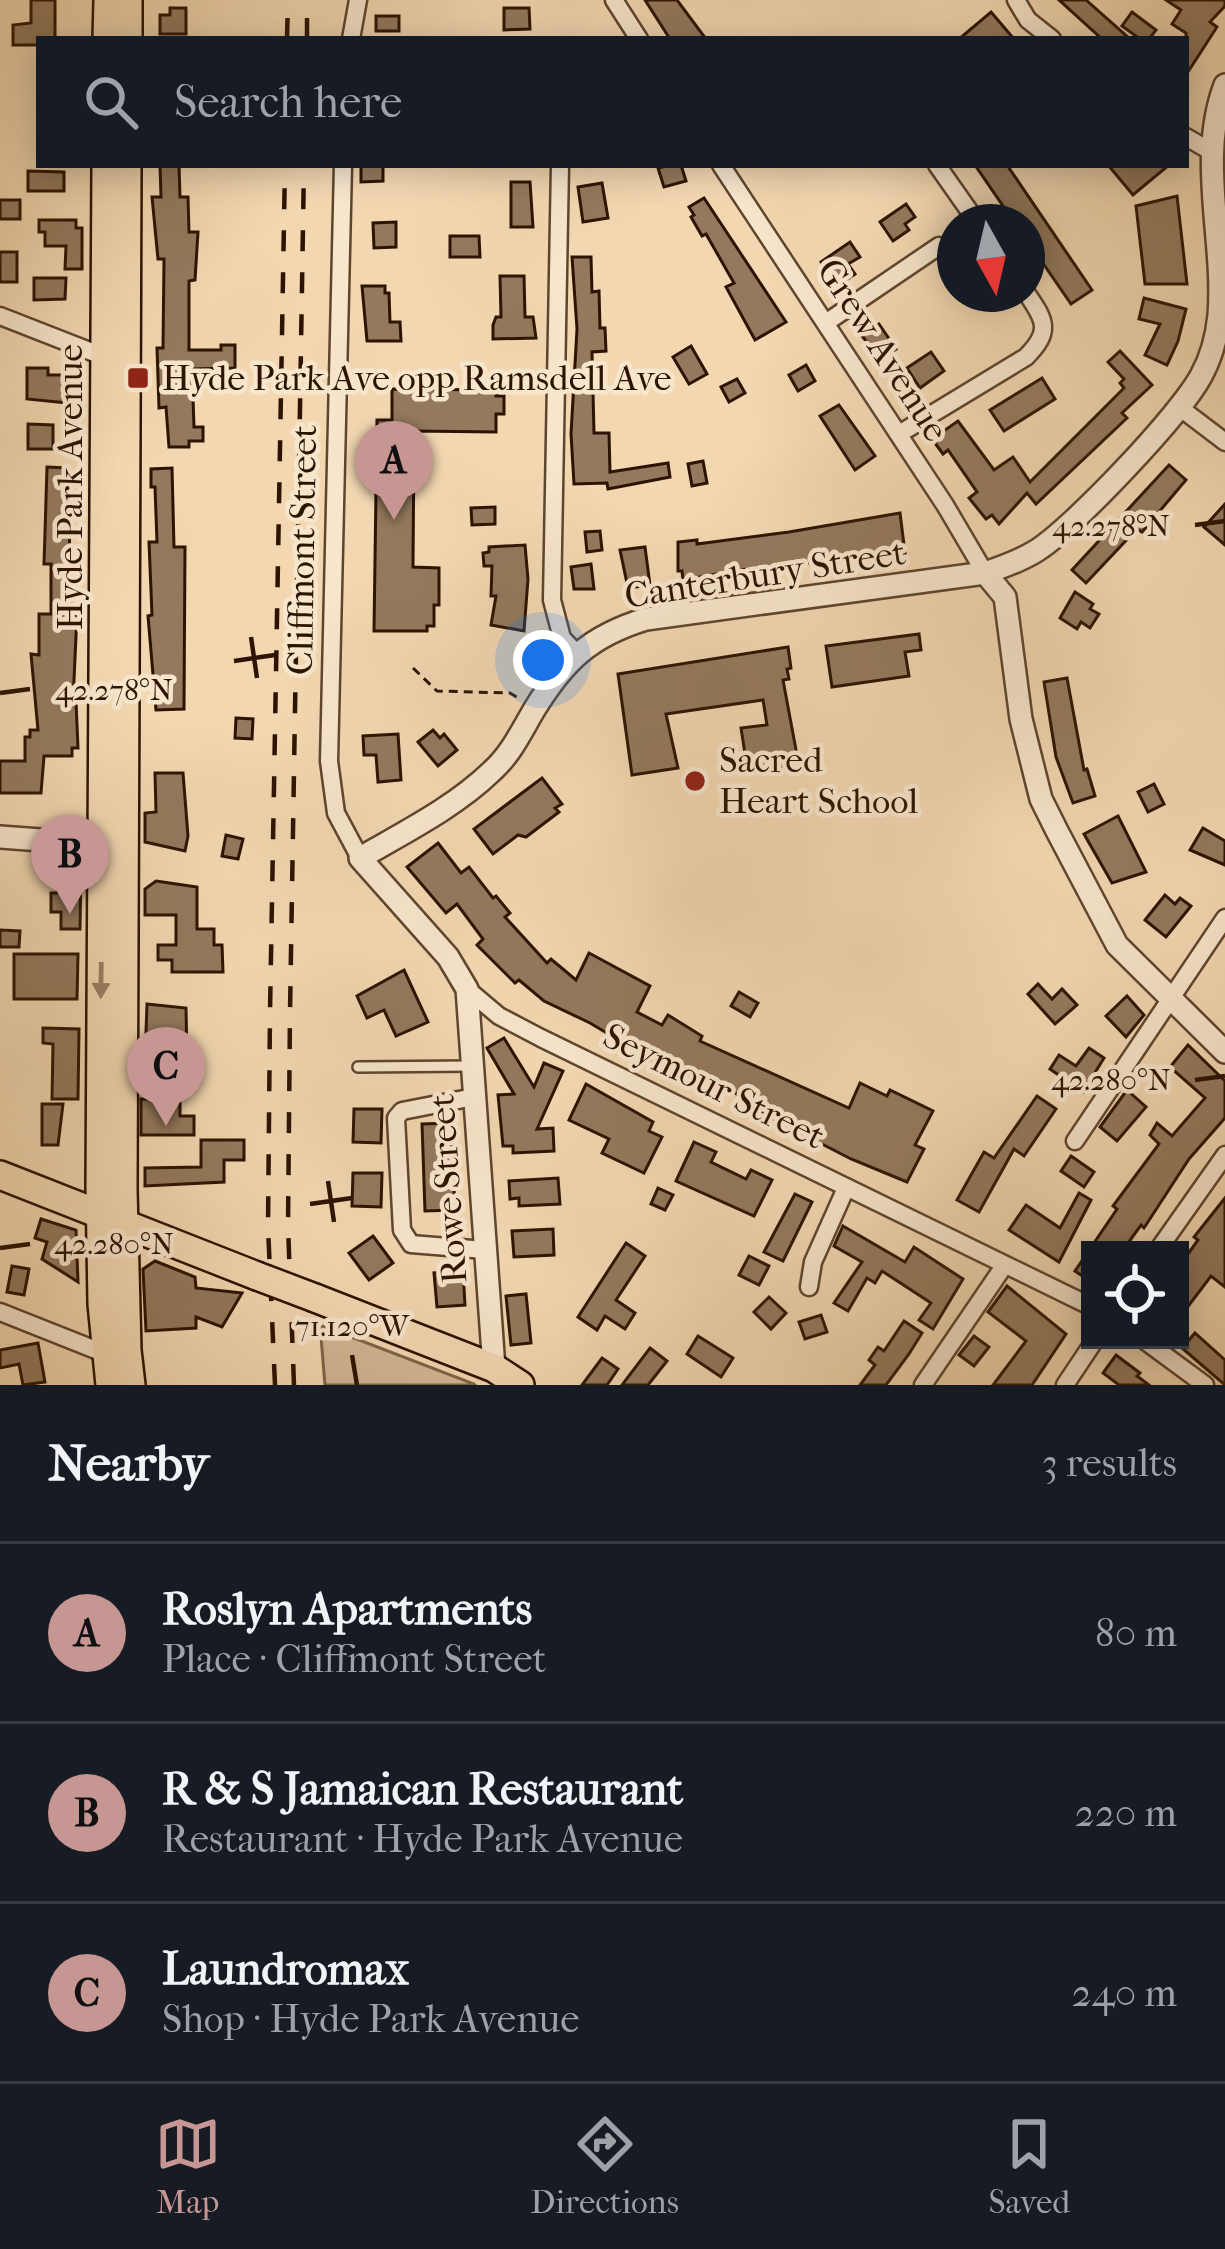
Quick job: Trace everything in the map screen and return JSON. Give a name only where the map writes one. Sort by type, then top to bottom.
[{"type":"main road","points":[[107,0],[107,36]]},
{"type":"main road","points":[[128,0],[128,36]]},
{"type":"main road","name":"Hyde Park Avenue","points":[[106,168],[118,362]]},
{"type":"main road","name":"Hyde Park Avenue","points":[[110,1385],[106,1354],[112,1221],[118,362],[127,168]]},
{"type":"main road","points":[[0,1175],[315,1298],[520,1385]]},
{"type":"main road","name":"Hyde Park Avenue","points":[[112,1221],[131,1385]]},
{"type":"street","points":[[351,36],[358,0]]},
{"type":"street","points":[[614,0],[637,36]]},
{"type":"street","points":[[1016,0],[1028,20],[1048,36]]},
{"type":"street","name":"Canterbury Street","points":[[360,858],[454,801],[496,768],[577,654],[606,633],[646,619],[985,573],[1012,564],[1055,536],[1179,407],[1202,375],[1219,314],[1212,152],[1225,85]]},
{"type":"street","points":[[1189,139],[1212,152]]},
{"type":"street","name":"Cliffmont Street","points":[[343,168],[328,761],[336,813],[360,858]]},
{"type":"street","points":[[560,168],[552,600],[562,638],[577,654]]},
{"type":"street","name":"Grew Avenue","points":[[723,168],[827,322],[985,573]]},
{"type":"street","points":[[939,168],[964,204]]},
{"type":"street","points":[[827,322],[937,247]]},
{"type":"street","points":[[899,434],[1026,357],[1042,342],[1044,324],[1037,312]]},
{"type":"street","points":[[0,316],[118,362]]},
{"type":"street","points":[[1179,407],[1225,442]]},
{"type":"street","points":[[985,573],[1005,596],[1021,719],[1041,799],[1117,945],[1225,1052]]},
{"type":"street","points":[[0,837],[114,854]]},
{"type":"street","name":"Seymour Street","points":[[360,858],[448,957],[467,989],[499,1016],[1081,1302]]},
{"type":"street","points":[[1075,1142],[1225,918]]},
{"type":"street","name":"Rowe Street","points":[[467,989],[494,1377]]},
{"type":"street","points":[[474,1097],[402,1111],[396,1118],[402,1230],[411,1244],[484,1250]]},
{"type":"street","points":[[1164,1241],[1225,1155]]},
{"type":"street","points":[[809,1287],[813,1262],[846,1188]]},
{"type":"street","points":[[923,1385],[1004,1266]]},
{"type":"street","points":[[0,1312],[106,1354]]},
{"type":"street","points":[[1065,1385],[1089,1349]]},
{"type":"street","points":[[1156,1349],[1205,1385]]},
{"type":"lane","points":[[358,1067],[472,1066]]},
{"type":"path","points":[[413,668],[437,691],[510,693]]},
{"type":"shaded area","points":[[320,1325],[474,1384],[475,1385],[325,1385]]},
{"type":"building","points":[[31,0],[55,0],[55,36],[36,36],[36,45],[13,45],[13,25],[31,23]]},
{"type":"building","points":[[645,0],[677,0],[704,36],[668,36]]},
{"type":"building","points":[[1059,0],[1086,0],[1127,36],[1099,36]]},
{"type":"building","points":[[1166,0],[1225,0],[1210,22],[1217,27],[1189,70],[1189,36],[1172,24],[1181,10]]},
{"type":"building","points":[[170,8],[186,8],[186,34],[160,34],[160,15],[170,15]]},
{"type":"building","points":[[504,8],[529,8],[530,29],[504,30]]},
{"type":"building","points":[[991,12],[1011,36],[963,36]]},
{"type":"building","points":[[1132,12],[1156,30],[1151,36],[1136,36],[1122,26]]},
{"type":"building","points":[[376,16],[399,16],[399,31],[376,31]]},
{"type":"building","points":[[160,168],[179,168],[180,197],[188,197],[189,232],[198,232],[195,280],[189,281],[189,350],[235,345],[235,368],[192,369],[194,427],[203,427],[203,441],[189,441],[189,447],[169,447],[166,407],[159,408],[157,348],[163,348],[164,259],[158,259],[152,197],[161,197]]},
{"type":"building","points":[[361,168],[383,168],[383,181],[361,182]]},
{"type":"building","points":[[658,168],[682,168],[686,181],[664,187]]},
{"type":"building","points":[[977,168],[1009,168],[1034,204],[1002,204]]},
{"type":"building","points":[[1110,168],[1165,168],[1133,195]]},
{"type":"building","points":[[28,171],[64,172],[64,191],[28,191]]},
{"type":"building","points":[[511,182],[530,182],[533,227],[511,227]]},
{"type":"building","points":[[602,183],[608,218],[583,222],[578,187]]},
{"type":"building","points":[[1177,196],[1187,284],[1145,284],[1136,206]]},
{"type":"building","points":[[704,198],[786,322],[755,340],[726,287],[734,283],[691,217],[689,207]]},
{"type":"building","points":[[0,200],[20,200],[20,219],[0,219]]},
{"type":"building","points":[[906,204],[915,217],[905,224],[909,230],[893,241],[880,222]]},
{"type":"building","points":[[39,220],[76,220],[76,228],[82,228],[82,269],[65,269],[66,246],[45,246]]},
{"type":"building","points":[[1045,221],[1092,290],[1071,304],[1045,266]]},
{"type":"building","points":[[396,222],[396,247],[374,248],[373,223]]},
{"type":"building","points":[[450,236],[479,236],[480,257],[450,257]]},
{"type":"building","points":[[850,242],[860,257],[848,264],[855,274],[837,286],[821,262]]},
{"type":"building","points":[[0,252],[17,252],[17,282],[0,282]]},
{"type":"building","points":[[572,257],[591,257],[592,292],[599,291],[606,351],[592,352],[594,433],[609,433],[610,472],[668,463],[670,477],[608,489],[607,483],[574,484],[571,434],[577,329]]},
{"type":"building","points":[[500,276],[524,276],[525,317],[533,317],[536,338],[493,339],[493,325],[501,317]]},
{"type":"building","points":[[34,278],[66,278],[65,299],[34,300]]},
{"type":"building","points":[[362,286],[385,286],[390,322],[400,322],[401,341],[367,341]]},
{"type":"building","points":[[1144,298],[1186,309],[1167,365],[1145,355],[1160,324],[1139,319]]},
{"type":"building","points":[[879,324],[896,349],[881,359],[862,336]]},
{"type":"building","points":[[691,346],[707,374],[689,384],[673,357]]},
{"type":"building","points":[[1120,351],[1152,385],[1122,413],[1127,418],[1036,504],[1027,493],[999,524],[992,515],[986,519],[969,498],[977,492],[948,450],[943,454],[932,439],[958,421],[994,470],[1013,457],[1030,482],[1124,388],[1120,383],[1124,379],[1108,362]]},
{"type":"building","points":[[931,352],[944,371],[920,388],[907,368]]},
{"type":"building","points":[[806,365],[815,381],[798,391],[789,375]]},
{"type":"building","points":[[27,368],[68,375],[68,403],[27,399]]},
{"type":"building","points":[[1042,378],[1055,399],[1004,431],[990,410]]},
{"type":"building","points":[[737,379],[745,393],[729,402],[721,387]]},
{"type":"building","points":[[392,389],[496,390],[496,396],[504,396],[504,414],[496,414],[496,432],[414,431],[413,567],[439,568],[439,605],[434,605],[434,626],[427,626],[427,631],[374,631],[377,420],[392,420]]},
{"type":"building","points":[[839,405],[875,456],[855,470],[820,416]]},
{"type":"building","points":[[28,424],[53,425],[53,449],[28,449]]},
{"type":"building","points":[[703,461],[707,483],[692,486],[688,464]]},
{"type":"building","points":[[1169,465],[1186,480],[1142,532],[1137,529],[1086,583],[1072,570]]},
{"type":"building","points":[[47,467],[67,468],[72,614],[77,614],[73,702],[78,748],[72,748],[72,756],[44,756],[41,793],[0,793],[0,761],[25,761],[25,737],[30,737],[30,730],[38,730],[31,654],[39,655],[39,614],[51,614],[51,564],[44,564]]},
{"type":"building","points":[[172,468],[174,547],[185,547],[184,709],[156,710],[148,616],[152,615],[149,542],[157,542],[151,469]]},
{"type":"building","points":[[1225,504],[1225,545],[1204,527]]},
{"type":"building","points":[[495,507],[495,524],[472,525],[471,508]]},
{"type":"building","points":[[900,513],[905,553],[683,580],[678,571],[678,542],[697,540],[697,544],[789,532]]},
{"type":"building","points":[[600,531],[602,550],[587,552],[585,532]]},
{"type":"building","points":[[525,545],[524,631],[491,625],[496,596],[491,596],[492,566],[484,566],[483,553],[489,547]]},
{"type":"building","points":[[645,547],[650,585],[628,588],[620,550]]},
{"type":"building","points":[[591,564],[594,589],[574,589],[571,567]]},
{"type":"building","points":[[1075,592],[1099,614],[1090,628],[1081,622],[1077,629],[1060,618]]},
{"type":"building","points":[[919,634],[921,650],[905,652],[909,676],[832,687],[826,646]]},
{"type":"building","points":[[788,647],[791,668],[787,669],[789,679],[783,680],[799,766],[748,773],[741,728],[767,725],[763,700],[666,714],[678,768],[632,775],[618,674]]},
{"type":"building","points":[[1067,678],[1084,770],[1095,796],[1073,803],[1056,757],[1044,682]]},
{"type":"building","points":[[236,718],[253,719],[252,739],[235,738]]},
{"type":"building","points":[[433,730],[440,738],[444,734],[457,750],[438,766],[418,742]]},
{"type":"building","points":[[398,734],[401,780],[378,782],[376,755],[364,755],[363,736]]},
{"type":"building","points":[[155,773],[183,773],[185,851],[145,842],[145,813],[156,812]]},
{"type":"building","points":[[542,778],[562,804],[555,808],[559,812],[493,854],[474,829]]},
{"type":"building","points":[[1154,784],[1164,804],[1148,812],[1138,792]]},
{"type":"building","points":[[1118,816],[1146,872],[1112,883],[1084,834]]},
{"type":"building","points":[[1203,828],[1225,841],[1225,865],[1190,850]]},
{"type":"building","points":[[226,835],[243,839],[238,859],[222,856]]},
{"type":"building","points":[[438,843],[461,873],[469,867],[496,896],[510,913],[505,917],[547,963],[551,959],[576,980],[589,953],[650,986],[637,1012],[662,1025],[668,1015],[702,1036],[700,1041],[849,1108],[860,1083],[887,1096],[890,1090],[933,1111],[915,1145],[924,1149],[907,1182],[851,1159],[750,1107],[753,1102],[720,1086],[718,1090],[664,1062],[662,1066],[544,1001],[519,980],[515,983],[477,945],[483,939],[457,904],[446,913],[407,867]]},
{"type":"building","points":[[59,859],[81,863],[80,929],[61,929],[61,912],[51,912],[51,893],[58,893]]},
{"type":"building","points":[[156,881],[197,887],[197,929],[214,929],[214,945],[222,945],[223,972],[172,972],[172,960],[158,960],[158,945],[176,945],[176,915],[145,915],[145,889]]},
{"type":"building","points":[[1165,895],[1175,904],[1180,898],[1191,906],[1166,937],[1145,920]]},
{"type":"building","points":[[0,930],[20,931],[19,947],[0,947]]},
{"type":"building","points":[[14,954],[78,954],[77,999],[14,999]]},
{"type":"building","points":[[404,970],[428,1022],[396,1036],[384,1010],[367,1018],[357,996]]},
{"type":"building","points":[[1038,984],[1052,999],[1062,989],[1077,1005],[1055,1024],[1028,994]]},
{"type":"building","points":[[739,992],[758,1003],[750,1017],[731,1006]]},
{"type":"building","points":[[1127,996],[1144,1015],[1126,1037],[1106,1016]]},
{"type":"building","points":[[147,1004],[186,1008],[187,1059],[145,1059]]},
{"type":"building","points":[[43,1028],[79,1029],[78,1099],[52,1099],[53,1044],[43,1043]]},
{"type":"building","points":[[504,1038],[534,1087],[544,1063],[563,1071],[537,1129],[553,1128],[554,1151],[513,1153],[513,1146],[503,1146],[498,1095],[514,1094],[487,1048]]},
{"type":"building","points":[[1188,1045],[1225,1081],[1225,1118],[1189,1159],[1144,1228],[1141,1225],[1129,1241],[1095,1241],[1117,1209],[1113,1206],[1159,1144],[1150,1135],[1157,1123],[1172,1136],[1205,1098],[1170,1067]]},
{"type":"building","points":[[1089,1048],[1104,1058],[1083,1092],[1050,1069],[1059,1055],[1076,1066]]},
{"type":"building","points":[[586,1084],[653,1122],[649,1131],[662,1137],[644,1173],[602,1153],[609,1139],[569,1120]]},
{"type":"building","points":[[1127,1090],[1146,1107],[1117,1141],[1100,1127]]},
{"type":"building","points":[[1037,1096],[1056,1109],[1024,1156],[1014,1149],[979,1212],[957,1200],[984,1152],[994,1158]]},
{"type":"building","points":[[141,1099],[180,1099],[180,1116],[194,1116],[194,1135],[141,1135]]},
{"type":"building","points":[[42,1104],[63,1104],[58,1145],[42,1145]]},
{"type":"building","points":[[354,1109],[382,1109],[381,1143],[353,1142]]},
{"type":"building","points":[[451,1123],[455,1210],[425,1211],[422,1124]]},
{"type":"building","points":[[201,1140],[244,1140],[244,1160],[224,1160],[224,1182],[145,1186],[145,1168],[201,1167]]},
{"type":"building","points":[[694,1142],[716,1152],[711,1162],[746,1179],[751,1170],[772,1180],[754,1216],[676,1181]]},
{"type":"building","points":[[1071,1156],[1094,1172],[1084,1187],[1061,1171]]},
{"type":"building","points":[[353,1173],[382,1173],[381,1207],[352,1206]]},
{"type":"building","points":[[558,1178],[560,1204],[519,1206],[519,1198],[510,1199],[509,1181]]},
{"type":"building","points":[[658,1188],[673,1195],[665,1210],[651,1204]]},
{"type":"building","points":[[1079,1193],[1091,1200],[1059,1262],[1009,1230],[1026,1205],[1060,1228]]},
{"type":"building","points":[[795,1194],[812,1202],[783,1261],[764,1252]]},
{"type":"building","points":[[1225,1198],[1225,1287],[1211,1276],[1189,1305],[1189,1252],[1198,1240],[1194,1237]]},
{"type":"building","points":[[41,1219],[76,1230],[78,1282],[42,1259],[47,1242],[35,1238]]},
{"type":"building","points":[[843,1226],[905,1262],[914,1247],[963,1279],[933,1329],[919,1320],[931,1303],[882,1271],[875,1283],[867,1278],[848,1311],[834,1303],[862,1262],[834,1246]]},
{"type":"building","points":[[553,1229],[554,1255],[514,1257],[512,1231]]},
{"type":"building","points":[[373,1236],[393,1263],[369,1280],[349,1253]]},
{"type":"building","points":[[626,1243],[645,1256],[616,1300],[635,1313],[625,1329],[605,1316],[597,1330],[578,1317]]},
{"type":"building","points":[[749,1256],[769,1266],[759,1285],[739,1275]]},
{"type":"building","points":[[155,1261],[195,1277],[196,1288],[242,1293],[222,1327],[196,1317],[196,1328],[146,1331],[143,1269]]},
{"type":"building","points":[[12,1266],[29,1269],[24,1295],[7,1292]]},
{"type":"building","points":[[463,1271],[465,1305],[437,1307],[434,1273]]},
{"type":"building","points":[[1007,1286],[1066,1334],[1032,1385],[993,1385],[1026,1341],[988,1312]]},
{"type":"building","points":[[526,1294],[531,1343],[511,1345],[506,1296]]},
{"type":"building","points":[[769,1297],[786,1313],[771,1329],[754,1312]]},
{"type":"building","points":[[821,1315],[827,1332],[805,1339],[799,1322]]},
{"type":"building","points":[[904,1321],[922,1333],[909,1354],[886,1385],[860,1385],[875,1365],[869,1360],[878,1347],[884,1351]]},
{"type":"building","points":[[1195,1333],[1225,1360],[1225,1385],[1183,1349],[1189,1349]]},
{"type":"building","points":[[698,1336],[733,1358],[721,1377],[687,1354]]},
{"type":"building","points":[[974,1336],[989,1347],[974,1366],[959,1355]]},
{"type":"building","points":[[38,1343],[45,1382],[23,1385],[19,1364],[0,1368],[0,1350]]},
{"type":"building","points":[[650,1348],[667,1361],[648,1385],[622,1385]]},
{"type":"building","points":[[1116,1355],[1149,1385],[1119,1385],[1103,1373]]},
{"type":"building","points":[[602,1358],[618,1369],[607,1385],[582,1385]]},
{"type":"railway","points":[[287,36],[288,0]]},
{"type":"railway","points":[[307,0],[307,36]]},
{"type":"railway","points":[[275,1385],[268,1227],[285,168]]},
{"type":"railway","points":[[294,1385],[288,1226],[304,168]]},
{"type":"place","name":"Hyde Park Ave opp Ramsdell Ave","points":[[138,378]]},
{"type":"place","name":"Roslyn Apartments","points":[[394,520]]},
{"type":"place","name":"Sacred Heart School","points":[[695,781]]},
{"type":"place","name":"R & S Jamaican Restaurant","points":[[70,914]]},
{"type":"place","name":"Laundromax","points":[[166,1126]]}]
